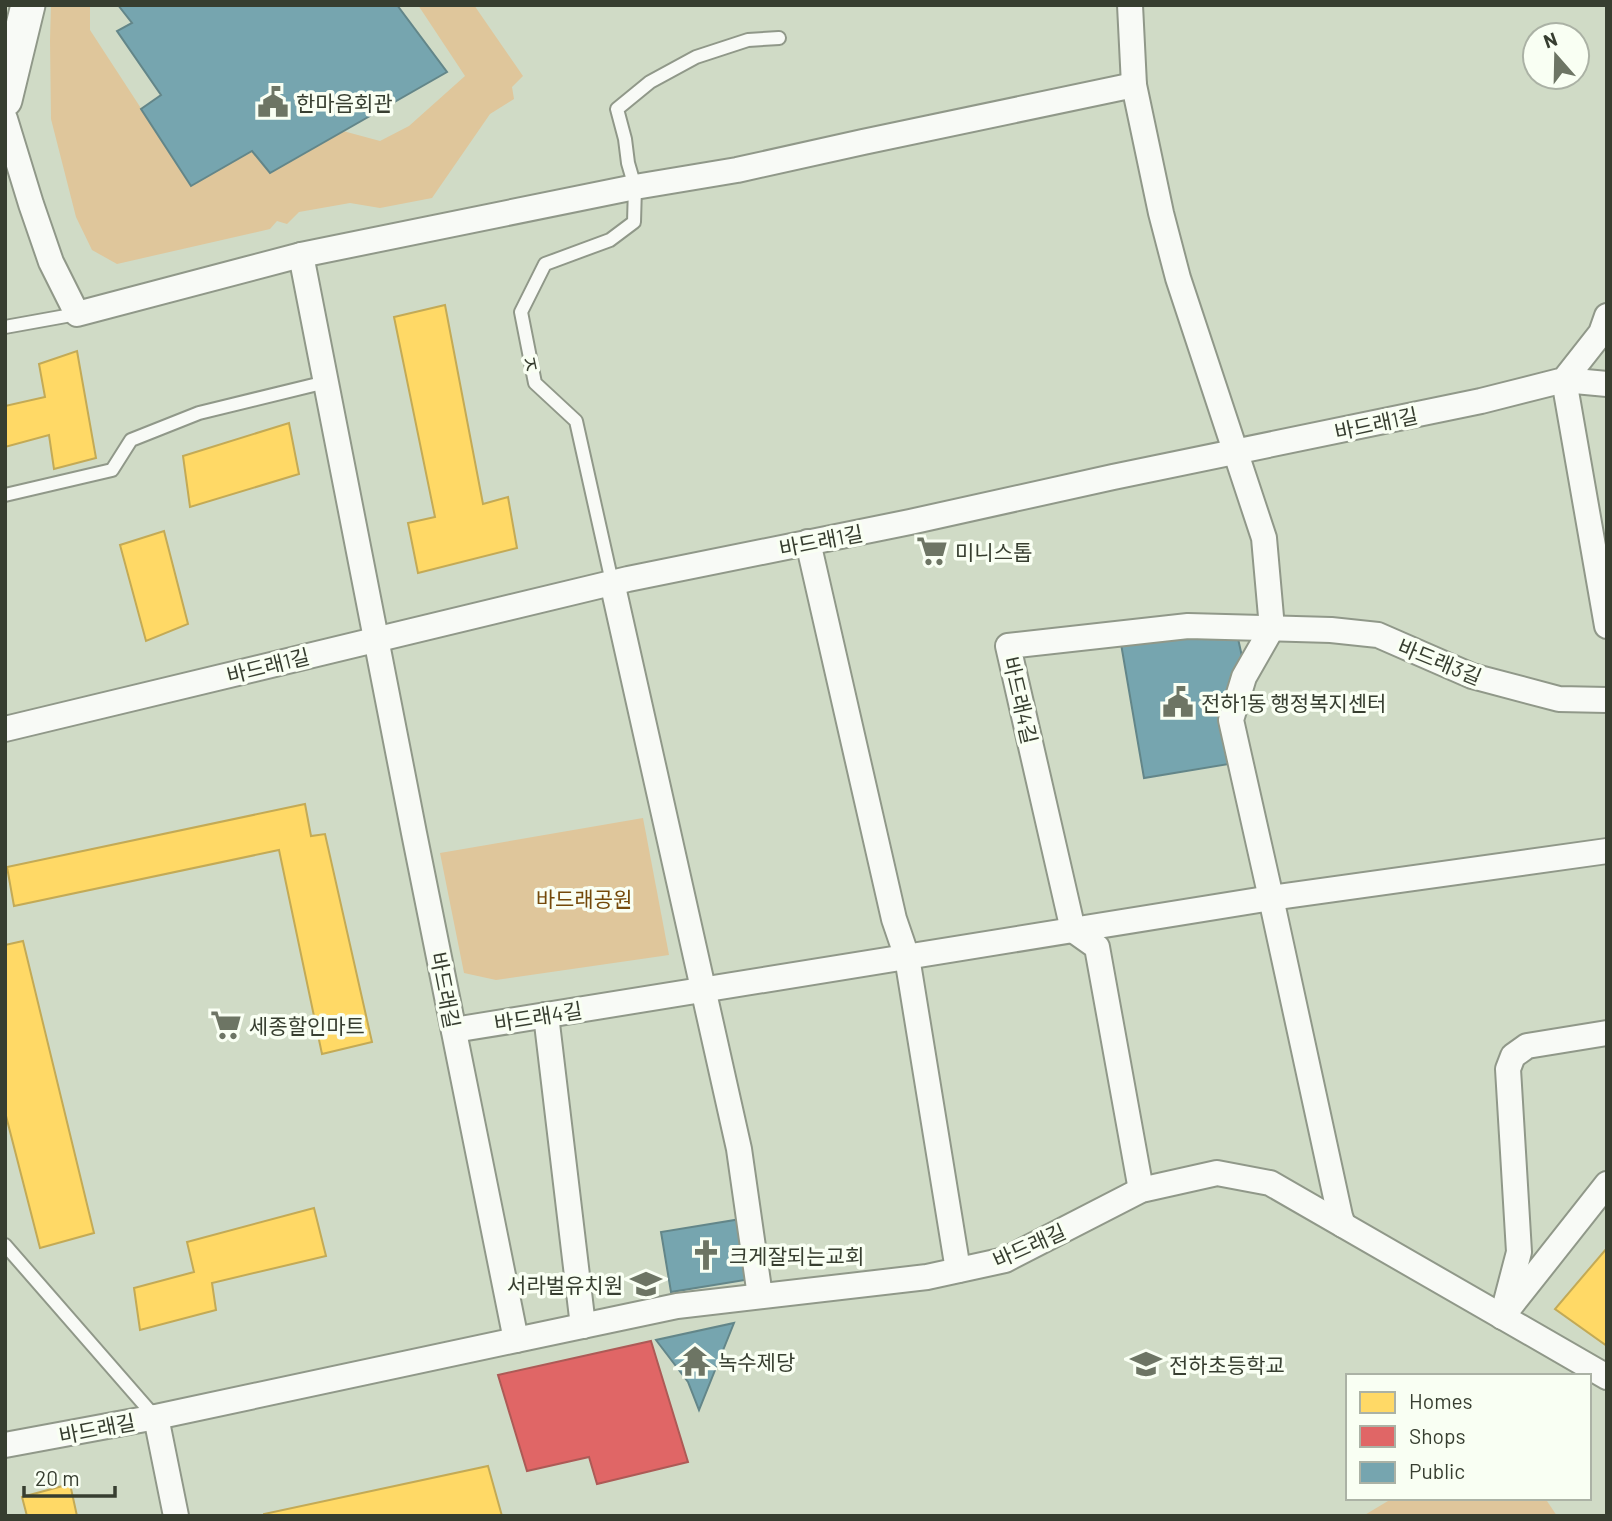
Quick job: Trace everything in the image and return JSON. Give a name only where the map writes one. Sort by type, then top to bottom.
[{"type":"main road","points":[[5,100],[28,5]]},
{"type":"street","points":[[1130,5],[1134,85],[1161,213],[1178,278],[1264,538],[1272,628],[1244,677],[1231,720],[1343,1225]]},
{"type":"street","points":[[5,119],[51,262],[77,314],[300,255],[635,187],[737,170],[1134,85]]},
{"type":"street","name":"바드래길","points":[[300,255],[516,1340]]},
{"type":"street","points":[[1607,316],[1601,333],[1564,380],[1607,626]]},
{"type":"street","name":"바드래1길","points":[[5,729],[612,582],[1481,401],[1564,380],[1607,384]]},
{"type":"street","points":[[808,542],[894,919],[907,957],[958,1270]]},
{"type":"street","points":[[612,582],[739,1149],[760,1297]]},
{"type":"street","name":"바드래4길","points":[[1073,930],[1008,646],[1188,626],[1272,628]]},
{"type":"street","name":"바드래3길","points":[[1272,628],[1378,635],[1472,676],[1559,699],[1607,700]]},
{"type":"street","name":"바드래4길","points":[[454,1030],[1271,898],[1607,851]]},
{"type":"street","points":[[1073,930],[1097,947],[1141,1190]]},
{"type":"street","points":[[546,1015],[583,1326]]},
{"type":"street","points":[[1502,1317],[1520,1252],[1508,1069],[1513,1056],[1527,1046],[1607,1033]]},
{"type":"street","name":"바드래길","points":[[5,1445],[156,1417],[677,1306],[926,1278],[1005,1260],[1141,1190],[1217,1173],[1270,1183],[1607,1377]]},
{"type":"street","points":[[1502,1317],[1607,1184]]},
{"type":"street","points":[[156,1417],[176,1516]]},
{"type":"lane","points":[[635,187],[617,109],[650,82],[695,57],[748,40],[779,38]]},
{"type":"lane","name":"ㅈ","points":[[612,582],[576,421],[535,383],[521,312],[545,264],[610,240],[634,222],[635,187]]},
{"type":"lane","points":[[5,327],[77,314]]},
{"type":"lane","points":[[5,495],[112,470],[131,440],[199,413],[326,382]]},
{"type":"lane","points":[[5,1245],[156,1417]]},
{"type":"green space","points":[[51,5],[90,5],[90,30],[191,185],[252,151],[270,172],[343,131],[380,141],[409,126],[465,76],[418,5],[474,5],[523,76],[512,87],[514,99],[490,114],[432,198],[380,208],[350,203],[299,212],[287,224],[277,221],[270,229],[117,264],[92,250],[76,217],[51,119]]},
{"type":"green space","name":"바드래공원","points":[[643,818],[669,955],[496,980],[464,973],[440,853]]},
{"type":"green space","points":[[1390,1500],[1546,1500],[1557,1516],[1363,1516]]},
{"type":"building: Homes","points":[[445,305],[483,504],[508,497],[517,548],[418,573],[408,523],[435,517],[394,317]]},
{"type":"building: Homes","points":[[77,351],[96,458],[54,469],[49,435],[5,447],[5,406],[45,397],[39,364]]},
{"type":"building: Homes","points":[[289,423],[299,474],[190,507],[183,456]]},
{"type":"building: Homes","points":[[164,531],[188,624],[146,641],[120,545]]},
{"type":"building: Homes","points":[[305,804],[311,836],[325,834],[372,1042],[322,1054],[279,850],[14,906],[7,867]]},
{"type":"building: Homes","points":[[23,941],[94,1233],[40,1248],[5,1112],[5,945]]},
{"type":"building: Homes","points":[[314,1208],[326,1256],[212,1283],[216,1310],[140,1330],[134,1288],[194,1272],[187,1242]]},
{"type":"building: Homes","points":[[1607,1248],[1607,1346],[1555,1309]]},
{"type":"building: Homes","points":[[488,1466],[502,1516],[264,1516],[264,1514]]},
{"type":"building: Homes","points":[[70,1484],[77,1516],[27,1516],[22,1497]]},
{"type":"building: Shops","points":[[651,1341],[688,1462],[597,1484],[589,1457],[527,1471],[498,1375]]},
{"type":"building: Public","name":"한마음회관","points":[[118,5],[397,5],[447,72],[270,173],[252,151],[191,186],[141,109],[161,95],[117,31],[132,23]]},
{"type":"building: Public","name":"전하1동 행정복지센터","points":[[1237,634],[1243,661],[1229,764],[1144,778],[1120,638]]},
{"type":"building: Public","name":"크게잘되는교회","points":[[741,1219],[751,1279],[671,1292],[661,1232]]},
{"type":"building: Public","name":"녹수제당","points":[[734,1323],[699,1410],[688,1382],[656,1340]]},
{"type":"place","name":"한마음회관","points":[[273,102]]},
{"type":"place","name":"미니스톱","points":[[932,551]]},
{"type":"place","name":"전하1동 행정복지센터","points":[[1178,702]]},
{"type":"place","name":"세종할인마트","points":[[226,1025]]},
{"type":"place","name":"크게잘되는교회","points":[[706,1255]]},
{"type":"place","name":"서라벌유치원","points":[[646,1284]]},
{"type":"place","name":"녹수제당","points":[[695,1361]]},
{"type":"place","name":"전하초등학교","points":[[1146,1364]]}]
